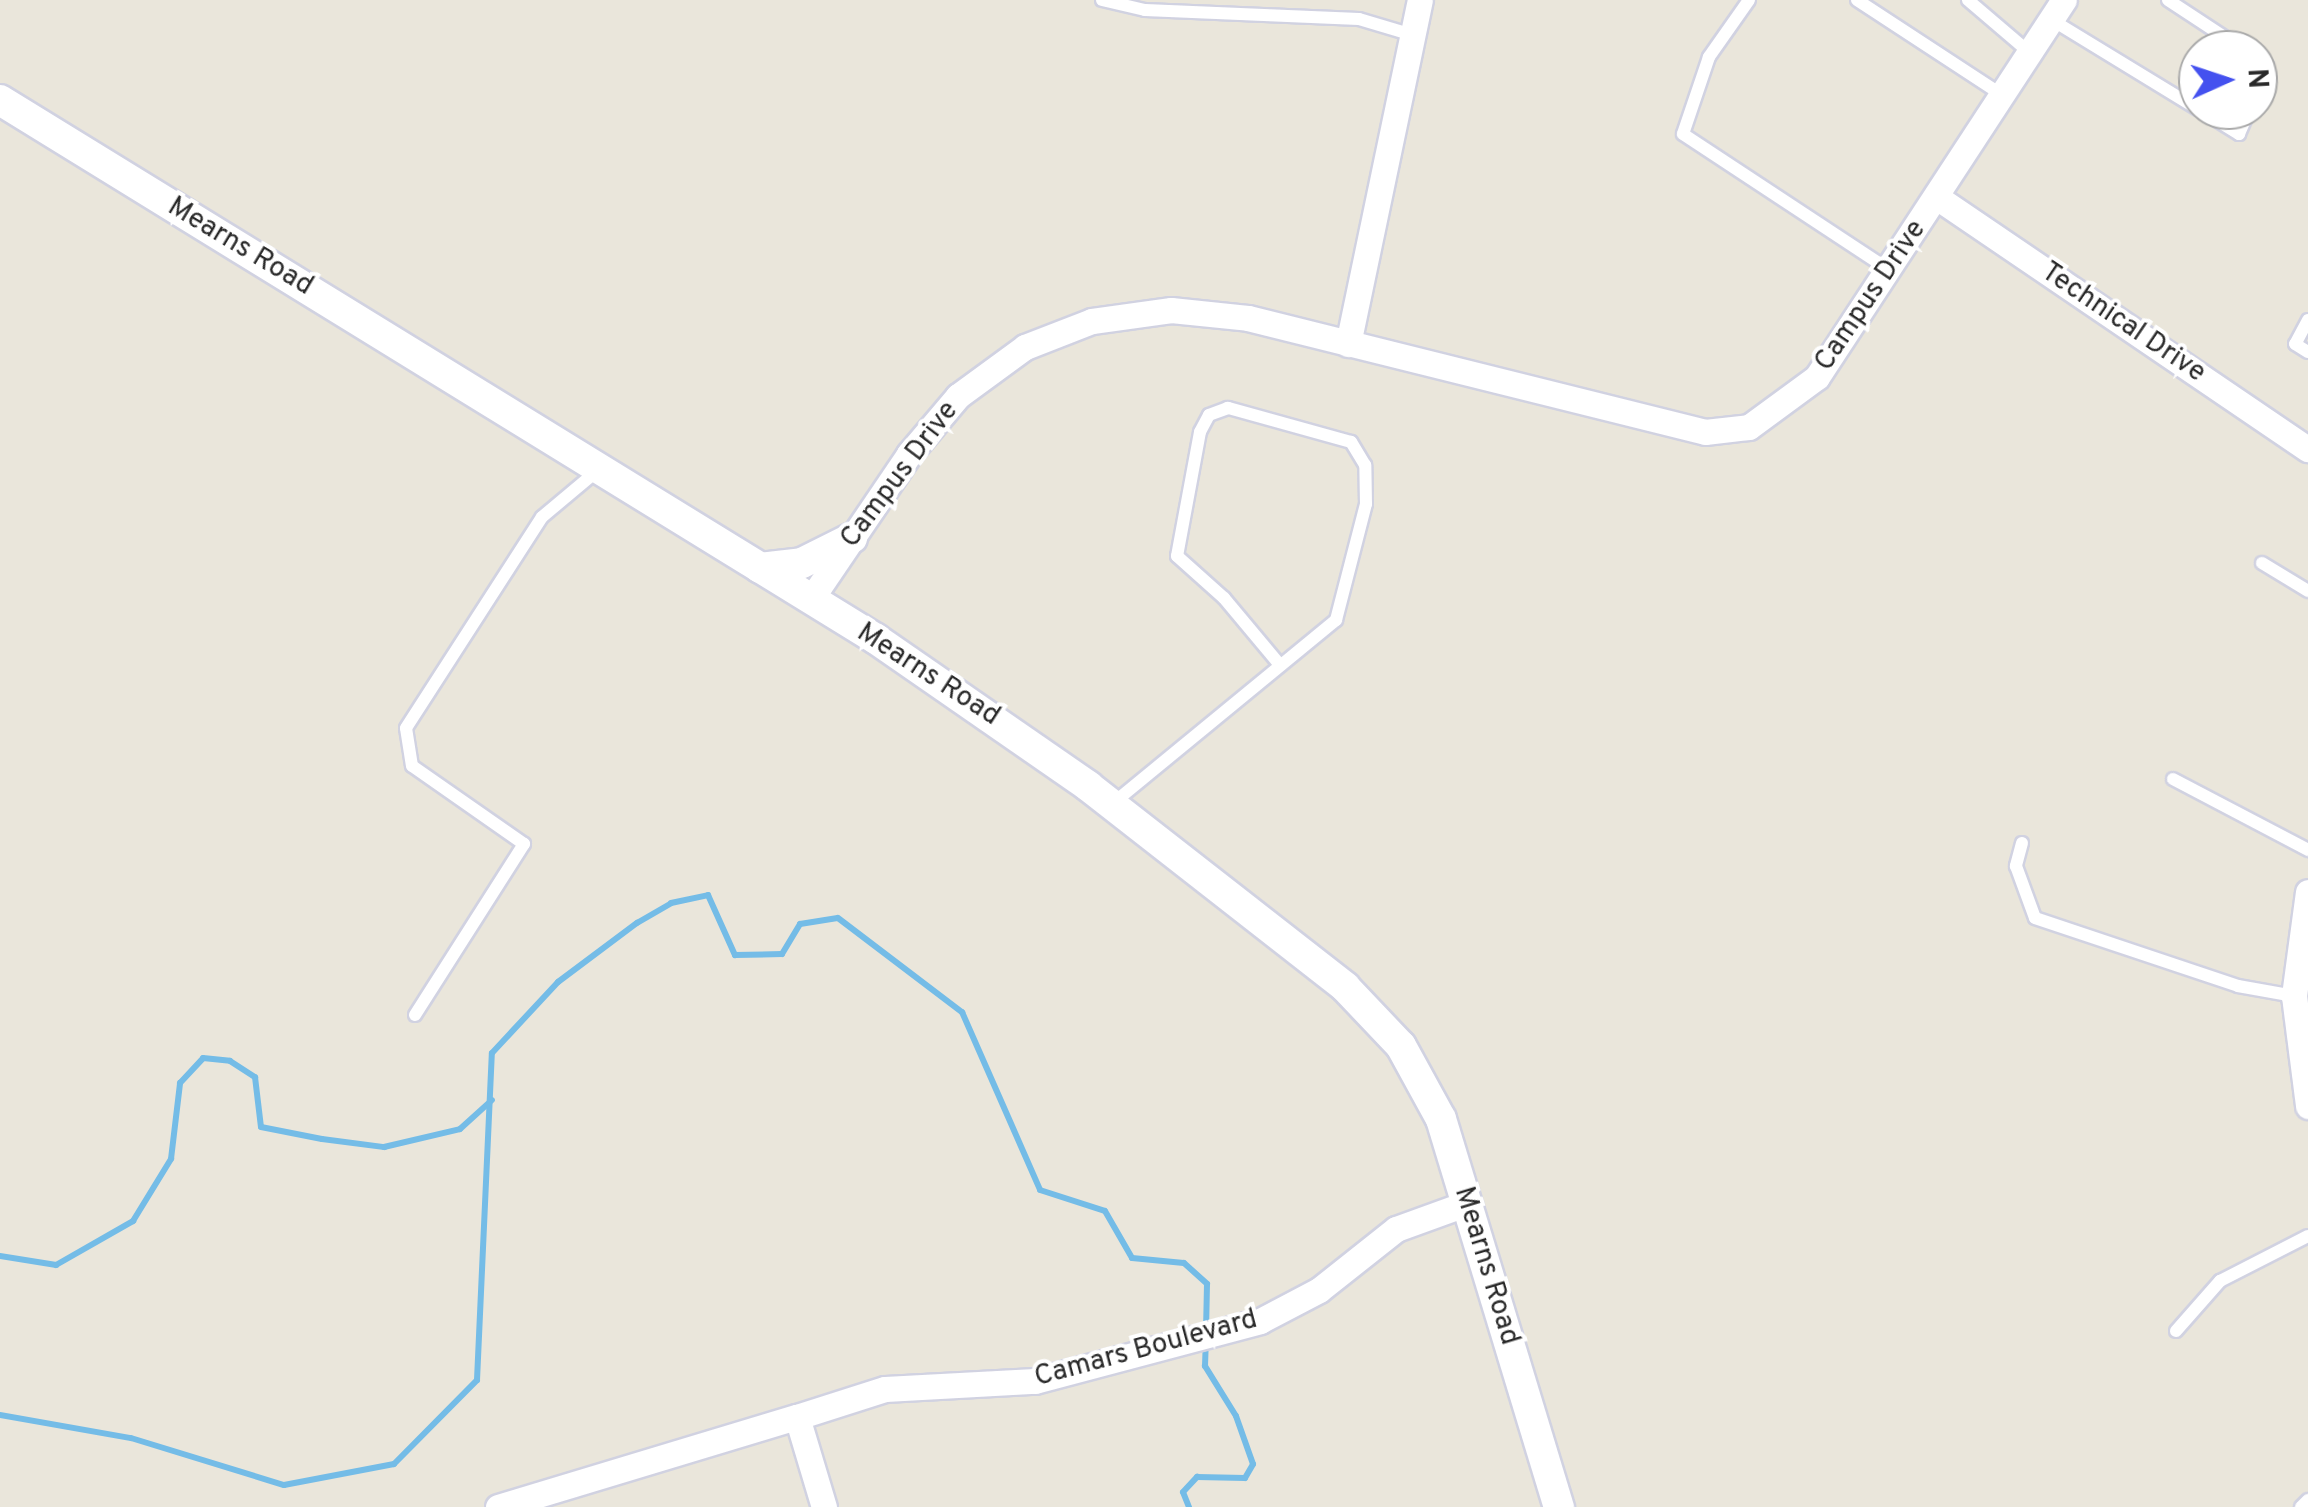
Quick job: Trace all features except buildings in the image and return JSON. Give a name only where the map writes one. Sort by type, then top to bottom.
[{"type":"street","points":[[1348,344],[1420,0]]},
{"type":"street","name":"Campus Drive","points":[[811,599],[958,396],[1025,347],[1092,321],[1170,310],[1248,318],[1705,432],[1750,428],[1818,377],[2058,10]]},
{"type":"street","name":"Mearns Road","points":[[0,100],[811,599],[1112,804],[1378,1018],[1422,1078],[1468,1203],[1559,1507]]},
{"type":"street","name":"Technical Drive","points":[[1938,198],[2308,449]]},
{"type":"street","points":[[760,568],[802,563],[852,538]]},
{"type":"street","points":[[2308,892],[2294,996],[2308,1106]]},
{"type":"street","name":"Camars Boulevard","points":[[498,1507],[885,1389],[1036,1381],[1260,1321],[1318,1290],[1396,1230],[1468,1203]]},
{"type":"street","points":[[796,1417],[824,1507]]},
{"type":"lane","points":[[1102,0],[1146,10],[1359,19],[1413,35]]},
{"type":"lane","points":[[1749,0],[1708,57],[1683,134],[1890,270]]},
{"type":"lane","points":[[1857,0],[2004,96]]},
{"type":"lane","points":[[1968,0],[2031,54]]},
{"type":"lane","points":[[2168,0],[2214,30]]},
{"type":"lane","points":[[2058,10],[2178,95]]},
{"type":"lane","points":[[2308,320],[2296,344],[2308,352]]},
{"type":"lane","points":[[1112,804],[1336,620],[1366,504],[1365,464],[1351,442],[1228,408],[1209,414],[1200,432],[1177,556],[1224,598],[1280,664]]},
{"type":"lane","points":[[415,1015],[524,844],[412,766],[406,728],[542,516],[599,469]]},
{"type":"lane","points":[[2262,563],[2308,591]]},
{"type":"lane","points":[[2173,779],[2308,850]]},
{"type":"lane","points":[[2022,843],[2016,866],[2035,918],[2238,986],[2294,996]]},
{"type":"lane","points":[[2176,1332],[2220,1281],[2308,1236]]},
{"type":"lane","points":[[2301,1507],[2308,1500]]},
{"type":"waterway","points":[[0,1415],[131,1438],[284,1485],[394,1464],[477,1380],[492,1053],[558,982],[637,923],[671,903],[708,895],[735,955],[782,954],[800,924],[838,918],[962,1012],[1040,1190],[1105,1211],[1132,1258],[1184,1263],[1207,1284],[1206,1330]]},
{"type":"waterway","points":[[0,1256],[56,1265],[133,1221],[171,1159],[180,1083],[203,1058],[230,1061],[255,1077],[261,1127],[322,1139],[384,1147],[460,1129],[492,1100]]},
{"type":"waterway","points":[[1189,1507],[1183,1492],[1197,1477],[1245,1478],[1253,1464],[1236,1416],[1205,1366],[1206,1343]]}]
